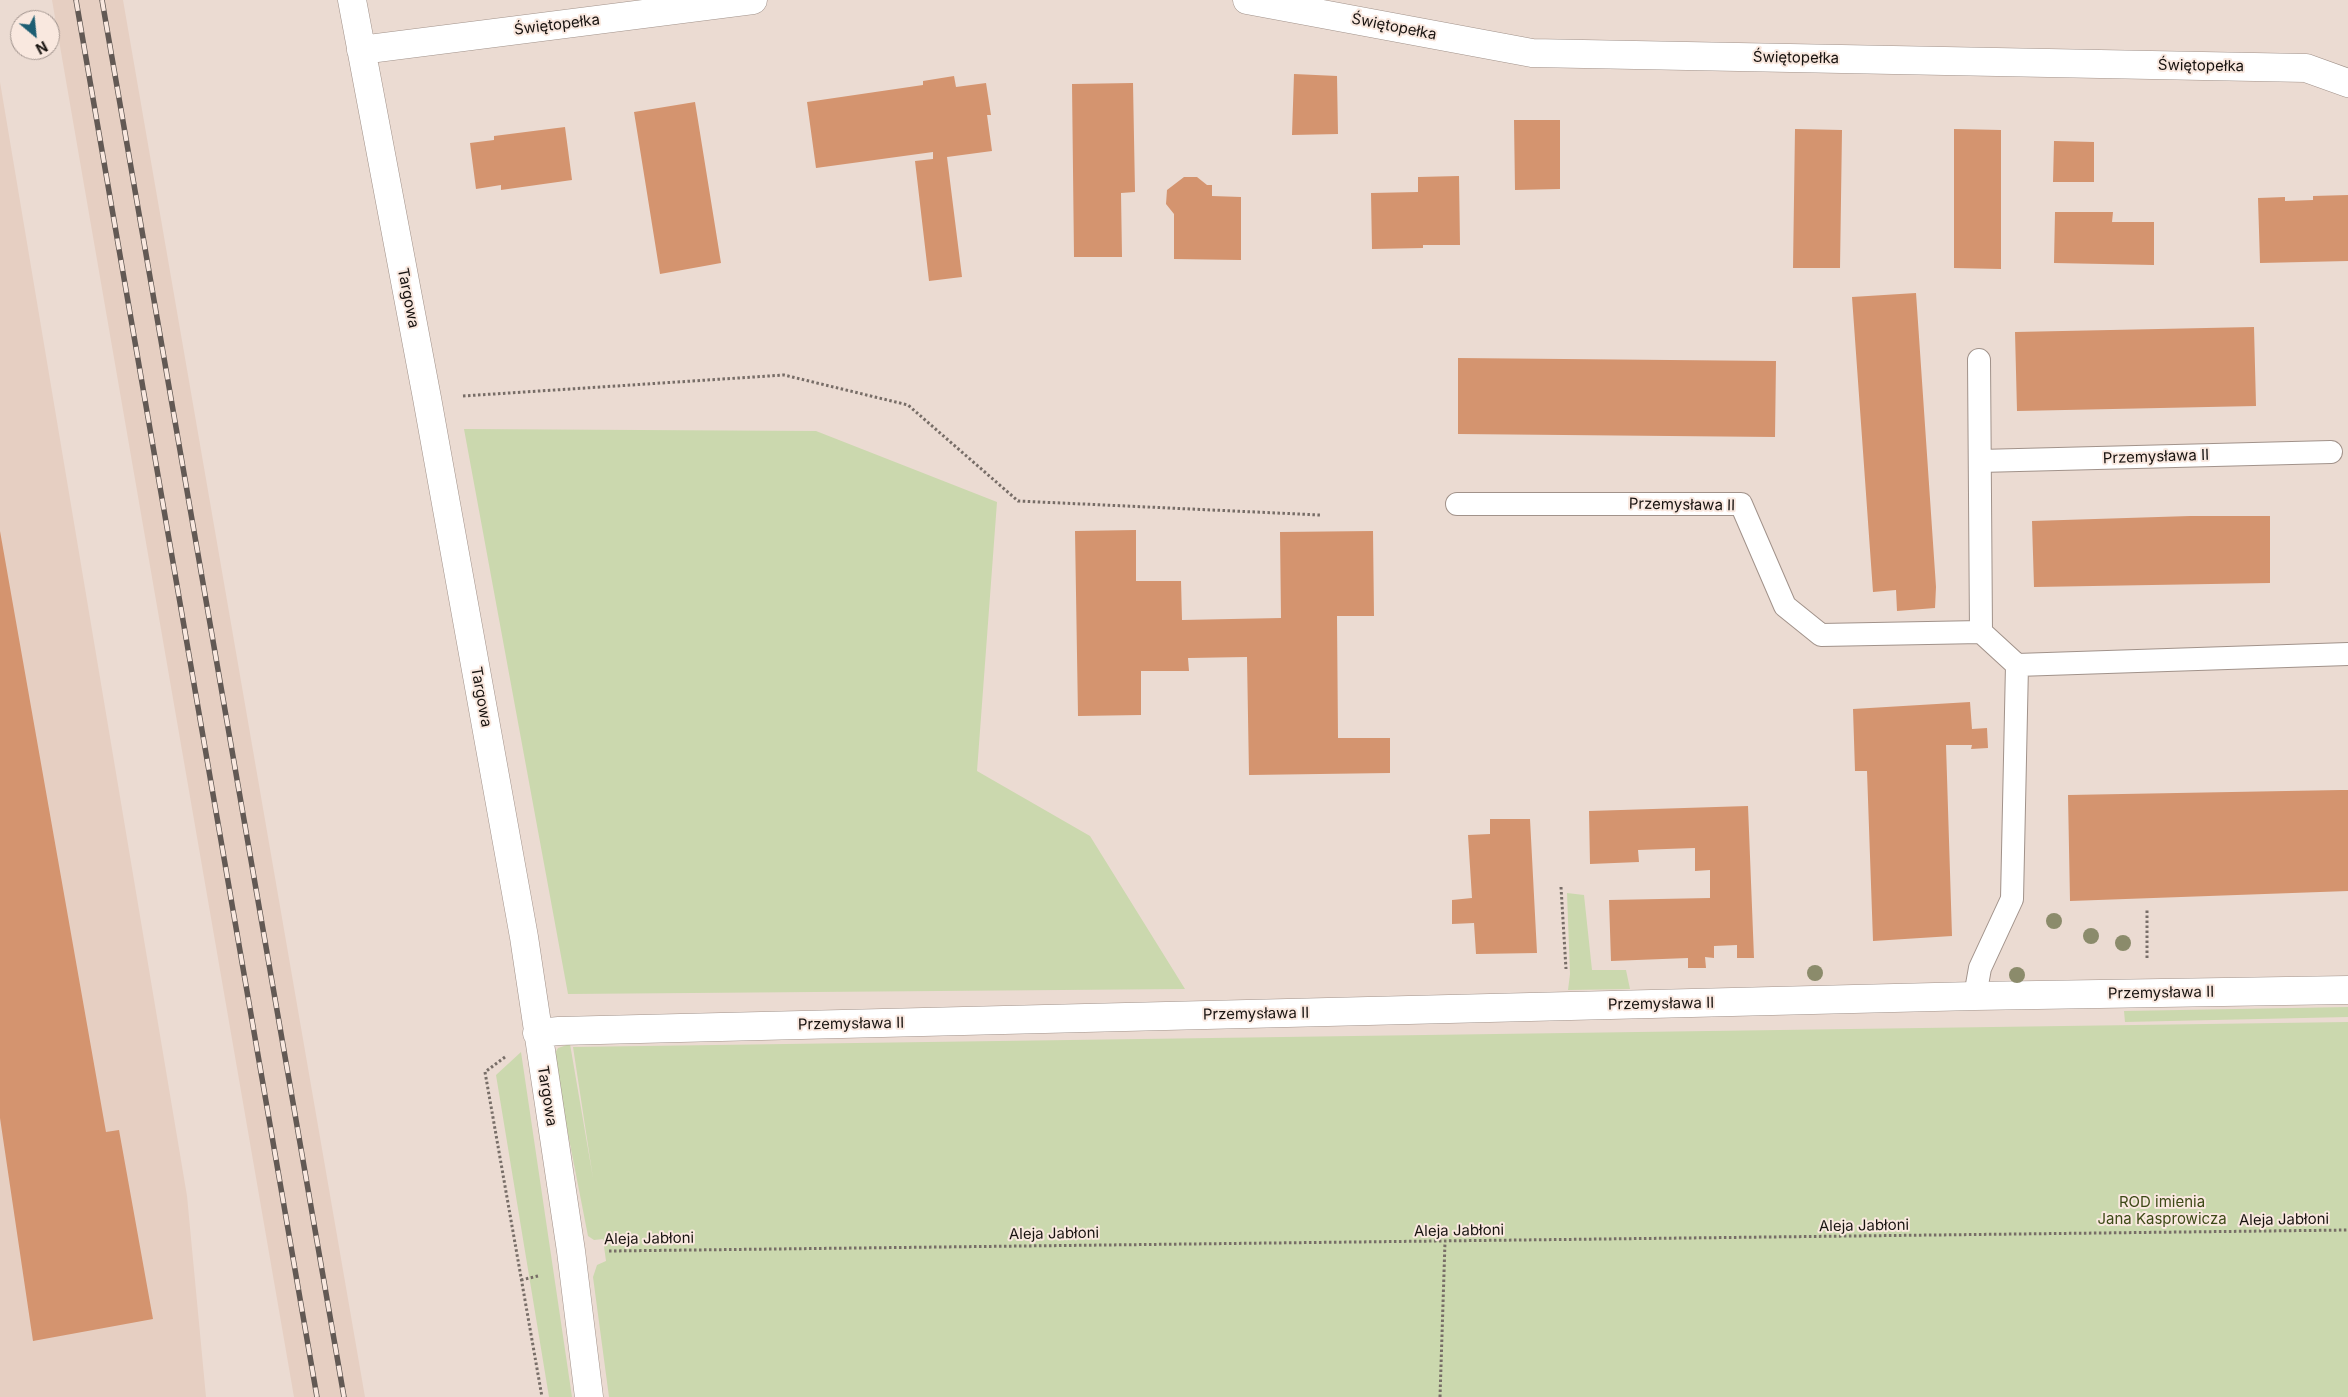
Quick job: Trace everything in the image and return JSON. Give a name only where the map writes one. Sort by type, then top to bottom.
[{"type":"street","name":"Targowa","points":[[352,0],[427,398],[524,937],[537,1034],[571,1251],[589,1397]]},
{"type":"street","name":"Świętopełka","points":[[361,50],[753,0]]},
{"type":"street","name":"Świętopełka","points":[[1247,0],[1532,53],[2306,68],[2348,83]]},
{"type":"street","name":"Przemysława II","points":[[537,1034],[559,1031],[1975,996],[2348,990]]},
{"type":"lane","points":[[1979,360],[1981,632],[2017,666],[2348,654]]},
{"type":"lane","name":"Przemysława II","points":[[1980,462],[2332,452]]},
{"type":"lane","name":"Przemysława II","points":[[1457,504],[1741,504],[1785,606],[1821,635],[1981,632]]},
{"type":"lane","points":[[1975,996],[1980,968],[2012,898],[2017,666]]},
{"type":"path","points":[[427,398],[784,375],[908,405],[1018,501],[1320,515]]},
{"type":"path","points":[[1560,1007],[1565,985],[1566,962],[1561,887]]},
{"type":"path","points":[[2147,910],[2147,993]]},
{"type":"path","points":[[485,1072],[542,1397]]},
{"type":"path","name":"Aleja Jabłoni","points":[[571,1251],[2348,1230]]},
{"type":"path","points":[[1440,1397],[1445,1242]]},
{"type":"shaded area","points":[[52,0],[123,0],[365,1397],[294,1397],[60,46],[60,10],[54,10]]},
{"type":"shaded area","points":[[0,82],[187,1196],[206,1397],[0,1397]]},
{"type":"green space","points":[[464,429],[816,431],[997,502],[977,771],[1090,836],[1185,989],[568,994]]},
{"type":"green space","points":[[1567,893],[1584,895],[1592,970],[1626,970],[1630,989],[1568,990],[1570,974]]},
{"type":"green space","points":[[2348,1007],[2348,1017],[2125,1022],[2124,1011]]},
{"type":"green space","name":"ROD imienia Jana Kasprowicza","points":[[2348,1022],[2348,1397],[609,1397],[593,1277],[597,1265],[606,1261],[603,1239],[594,1240],[588,1236],[553,1057],[558,1048],[570,1044],[593,1178],[573,1047]]},
{"type":"green space","points":[[521,1052],[572,1397],[549,1397],[496,1075]]},
{"type":"building","points":[[1294,74],[1337,76],[1338,134],[1292,135]]},
{"type":"building","points":[[954,76],[956,87],[986,83],[991,115],[987,115],[992,151],[947,157],[962,277],[929,281],[915,161],[933,159],[933,152],[816,168],[807,102],[923,85],[923,81]]},
{"type":"building","points":[[1133,83],[1135,192],[1121,193],[1122,257],[1074,257],[1072,84]]},
{"type":"building","points":[[695,102],[721,263],[660,274],[634,112]]},
{"type":"building","points":[[1514,120],[1560,120],[1560,189],[1515,190]]},
{"type":"building","points":[[565,127],[572,180],[501,190],[501,185],[476,189],[470,143],[494,140],[494,136]]},
{"type":"building","points":[[1795,129],[1842,130],[1840,268],[1793,268]]},
{"type":"building","points":[[1954,129],[2001,130],[2001,269],[1954,268]]},
{"type":"building","points":[[2054,141],[2094,142],[2094,182],[2053,182]]},
{"type":"building","points":[[1459,176],[1460,245],[1423,245],[1423,248],[1372,249],[1371,193],[1418,192],[1418,177]]},
{"type":"building","points":[[1184,177],[1197,177],[1207,185],[1212,185],[1212,196],[1241,197],[1241,260],[1174,259],[1174,214],[1166,204],[1167,190]]},
{"type":"building","points":[[2348,195],[2348,261],[2260,263],[2258,198],[2285,197],[2285,201],[2313,200],[2313,196]]},
{"type":"building","points":[[2055,212],[2113,212],[2112,222],[2154,222],[2154,265],[2054,263]]},
{"type":"building","points":[[1916,293],[1936,587],[1935,608],[1897,611],[1896,590],[1873,592],[1852,297]]},
{"type":"building","points":[[2254,327],[2256,406],[2017,411],[2015,332]]},
{"type":"building","points":[[1458,358],[1776,361],[1775,437],[1458,434]]},
{"type":"building","points":[[2190,516],[2270,516],[2270,583],[2034,587],[2032,521]]},
{"type":"building","points":[[1136,530],[1136,581],[1181,581],[1182,620],[1281,618],[1280,532],[1373,531],[1374,616],[1337,616],[1338,738],[1390,738],[1390,773],[1249,775],[1247,657],[1188,658],[1189,671],[1141,671],[1141,715],[1078,716],[1075,531]]},
{"type":"building","points":[[0,531],[106,1132],[119,1130],[153,1319],[33,1341],[0,1118]]},
{"type":"building","points":[[1970,702],[1972,729],[1987,728],[1988,748],[1971,749],[1972,745],[1946,745],[1952,936],[1873,941],[1867,771],[1855,771],[1853,709]]},
{"type":"building","points":[[2348,790],[2348,891],[2070,901],[2068,795]]},
{"type":"building","points":[[1748,806],[1754,958],[1737,958],[1737,945],[1714,946],[1714,958],[1705,957],[1706,968],[1688,968],[1688,958],[1611,961],[1609,900],[1710,898],[1710,870],[1695,871],[1695,848],[1638,850],[1639,862],[1590,864],[1589,811]]},
{"type":"building","points":[[1490,819],[1530,819],[1537,953],[1476,954],[1474,923],[1452,924],[1452,900],[1472,898],[1468,835],[1490,834]]},
{"type":"railway","points":[[76,0],[317,1397]]},
{"type":"railway","points":[[102,0],[344,1397]]}]
